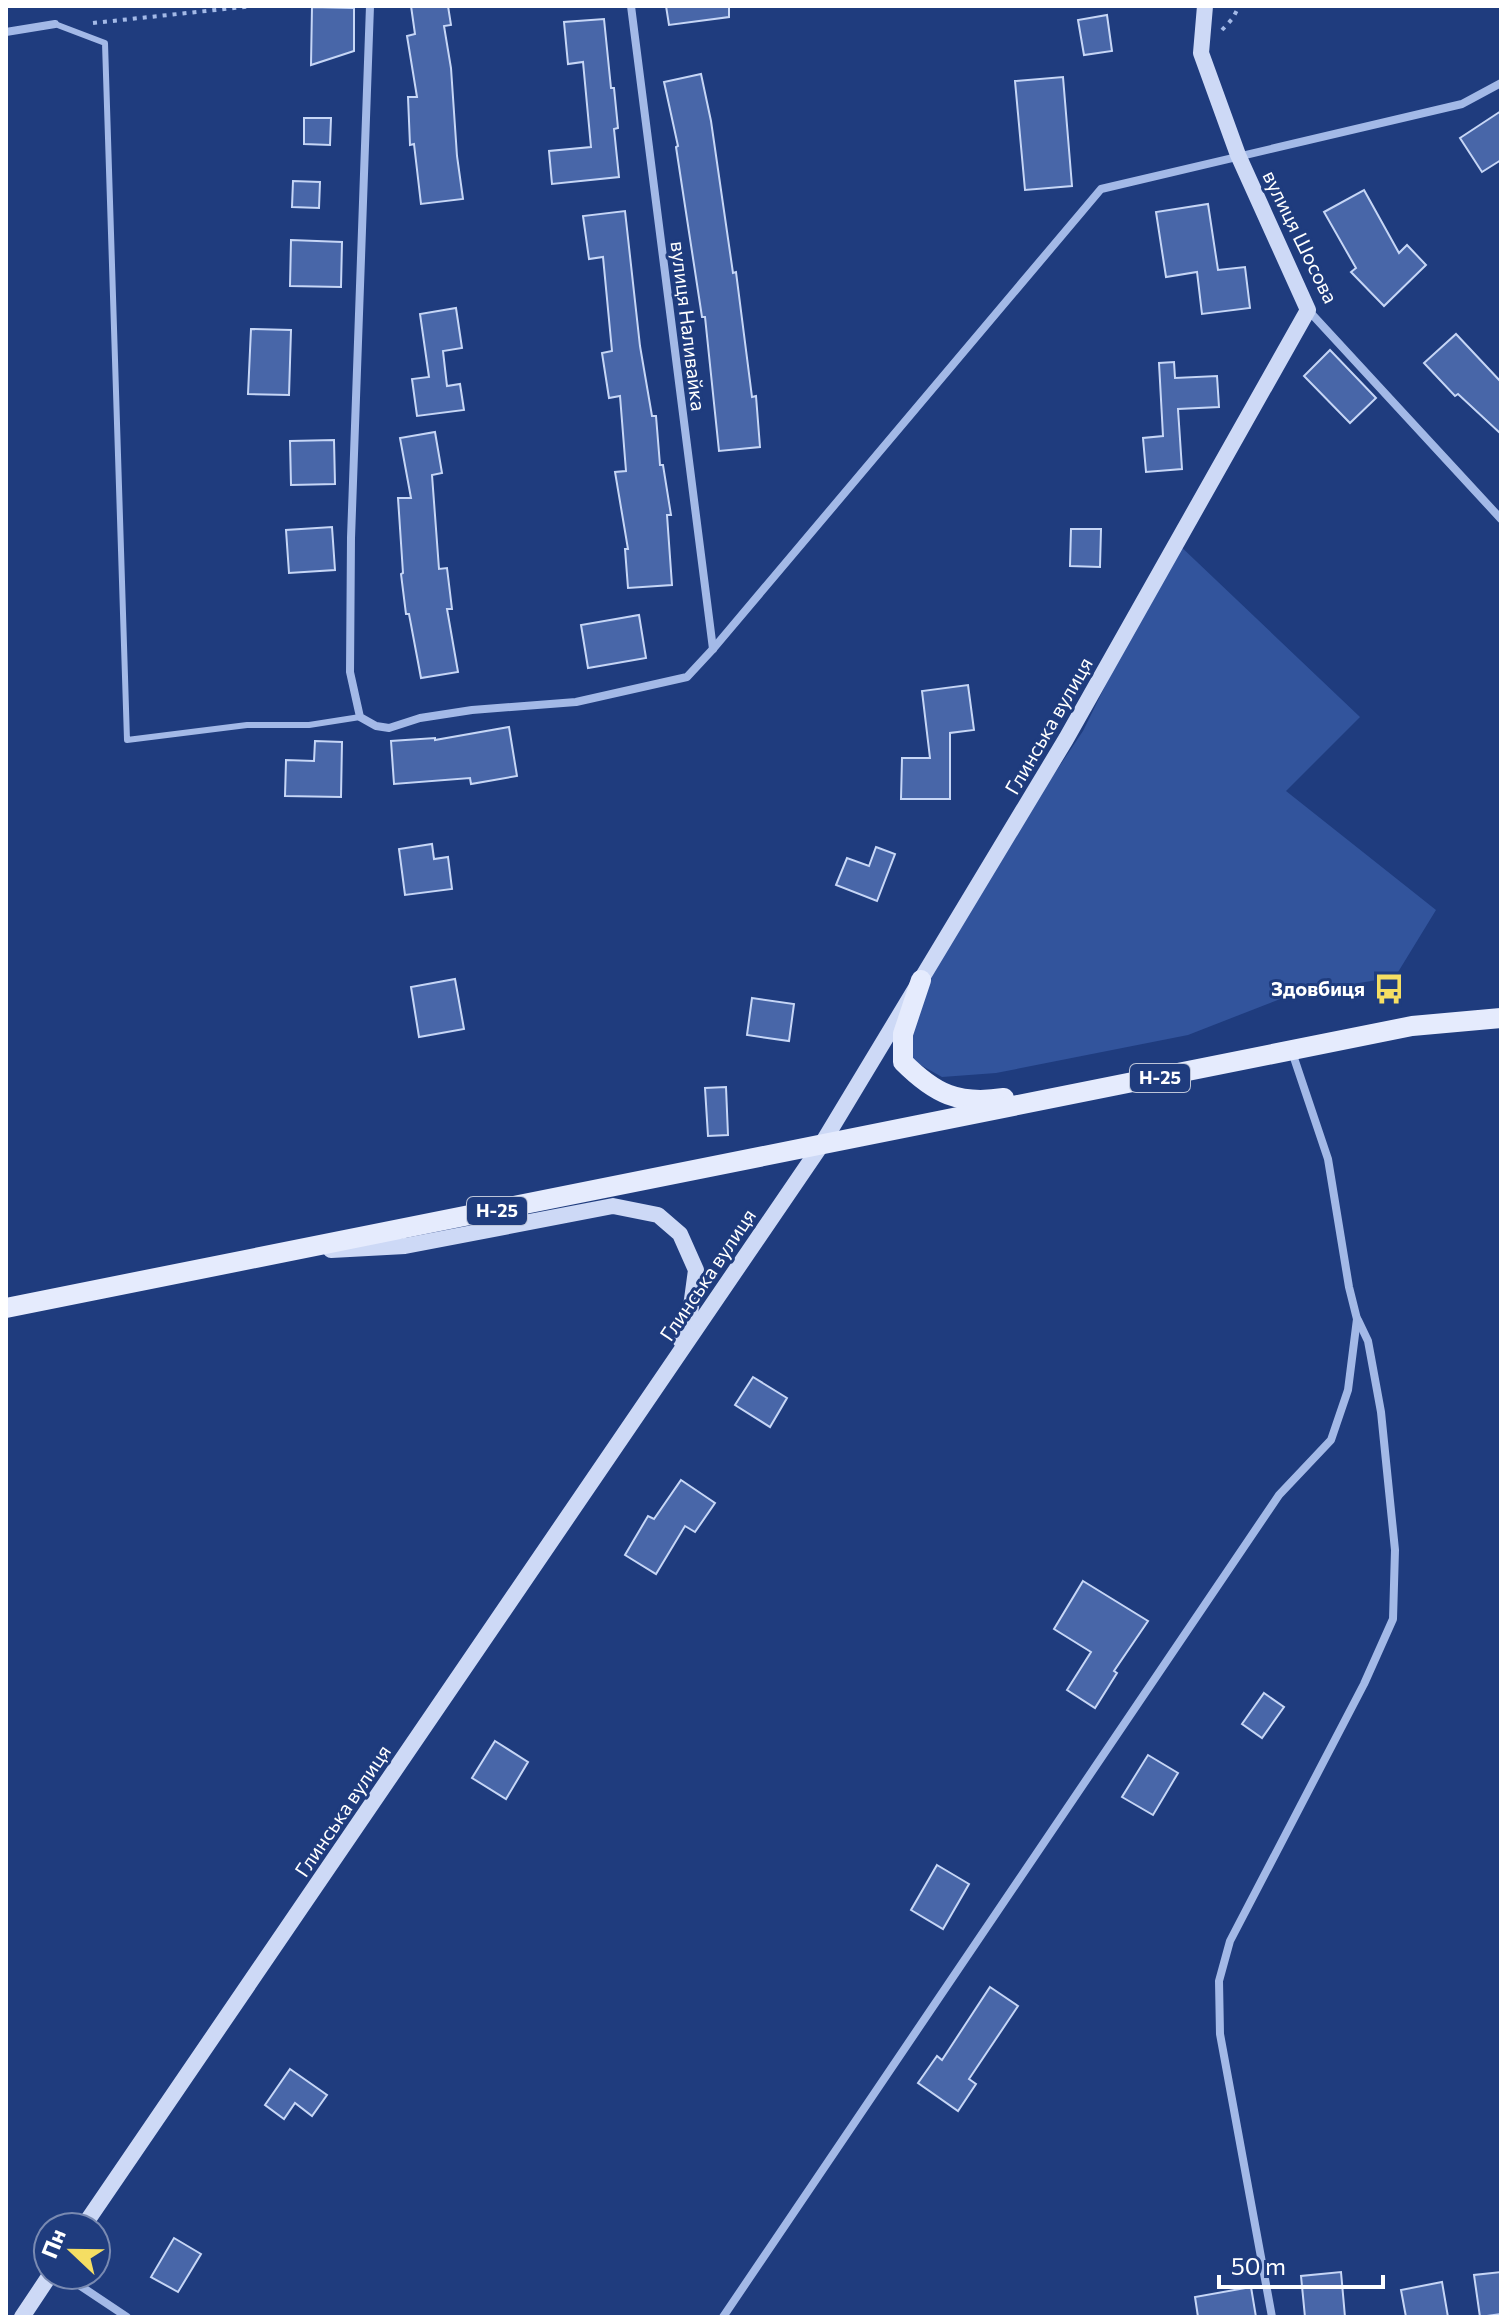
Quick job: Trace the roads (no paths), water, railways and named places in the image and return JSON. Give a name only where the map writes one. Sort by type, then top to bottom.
[{"type":"main road","points":[[921,980],[903,1034],[903,1062],[926,1085],[959,1099],[986,1101],[1090,1084],[1106,1089]]},
{"type":"main road","name":"Н-25","points":[[6,1308],[1412,1026],[1501,1018]]},
{"type":"street","points":[[370,6],[351,538],[350,672],[360,717],[376,726],[389,728],[420,718],[472,710],[576,702],[687,677],[1101,189],[1462,104],[1501,83]]},
{"type":"street","name":"вулиця Наливайка","points":[[631,6],[713,649]]},
{"type":"street","name":"вулиця Шосова","points":[[1205,6],[1201,53],[1238,155],[1308,310],[1501,519]]},
{"type":"street","points":[[6,32],[55,24]]},
{"type":"street","name":"Глинська вулиця","points":[[94,2211],[820,1147],[1066,739],[1308,310]]},
{"type":"street","points":[[1272,2317],[1220,2034],[1219,1981],[1230,1941],[1364,1684],[1393,1619],[1395,1550],[1381,1412],[1368,1341],[1357,1319],[1349,1287],[1328,1159],[1292,1051]]},
{"type":"street","points":[[293,1252],[405,1246],[613,1206],[658,1215],[680,1234],[696,1270],[690,1314],[676,1358]]},
{"type":"street","points":[[723,2317],[1279,1495],[1331,1440],[1348,1390],[1357,1319]]},
{"type":"street","points":[[22,2317],[39,2291]]},
{"type":"street","points":[[88,2291],[127,2317]]},
{"type":"lane","points":[[55,24],[105,43],[127,740],[247,725],[309,725],[360,717]]},
{"type":"place","name":"Здовбиця","points":[[1389,989]]}]
